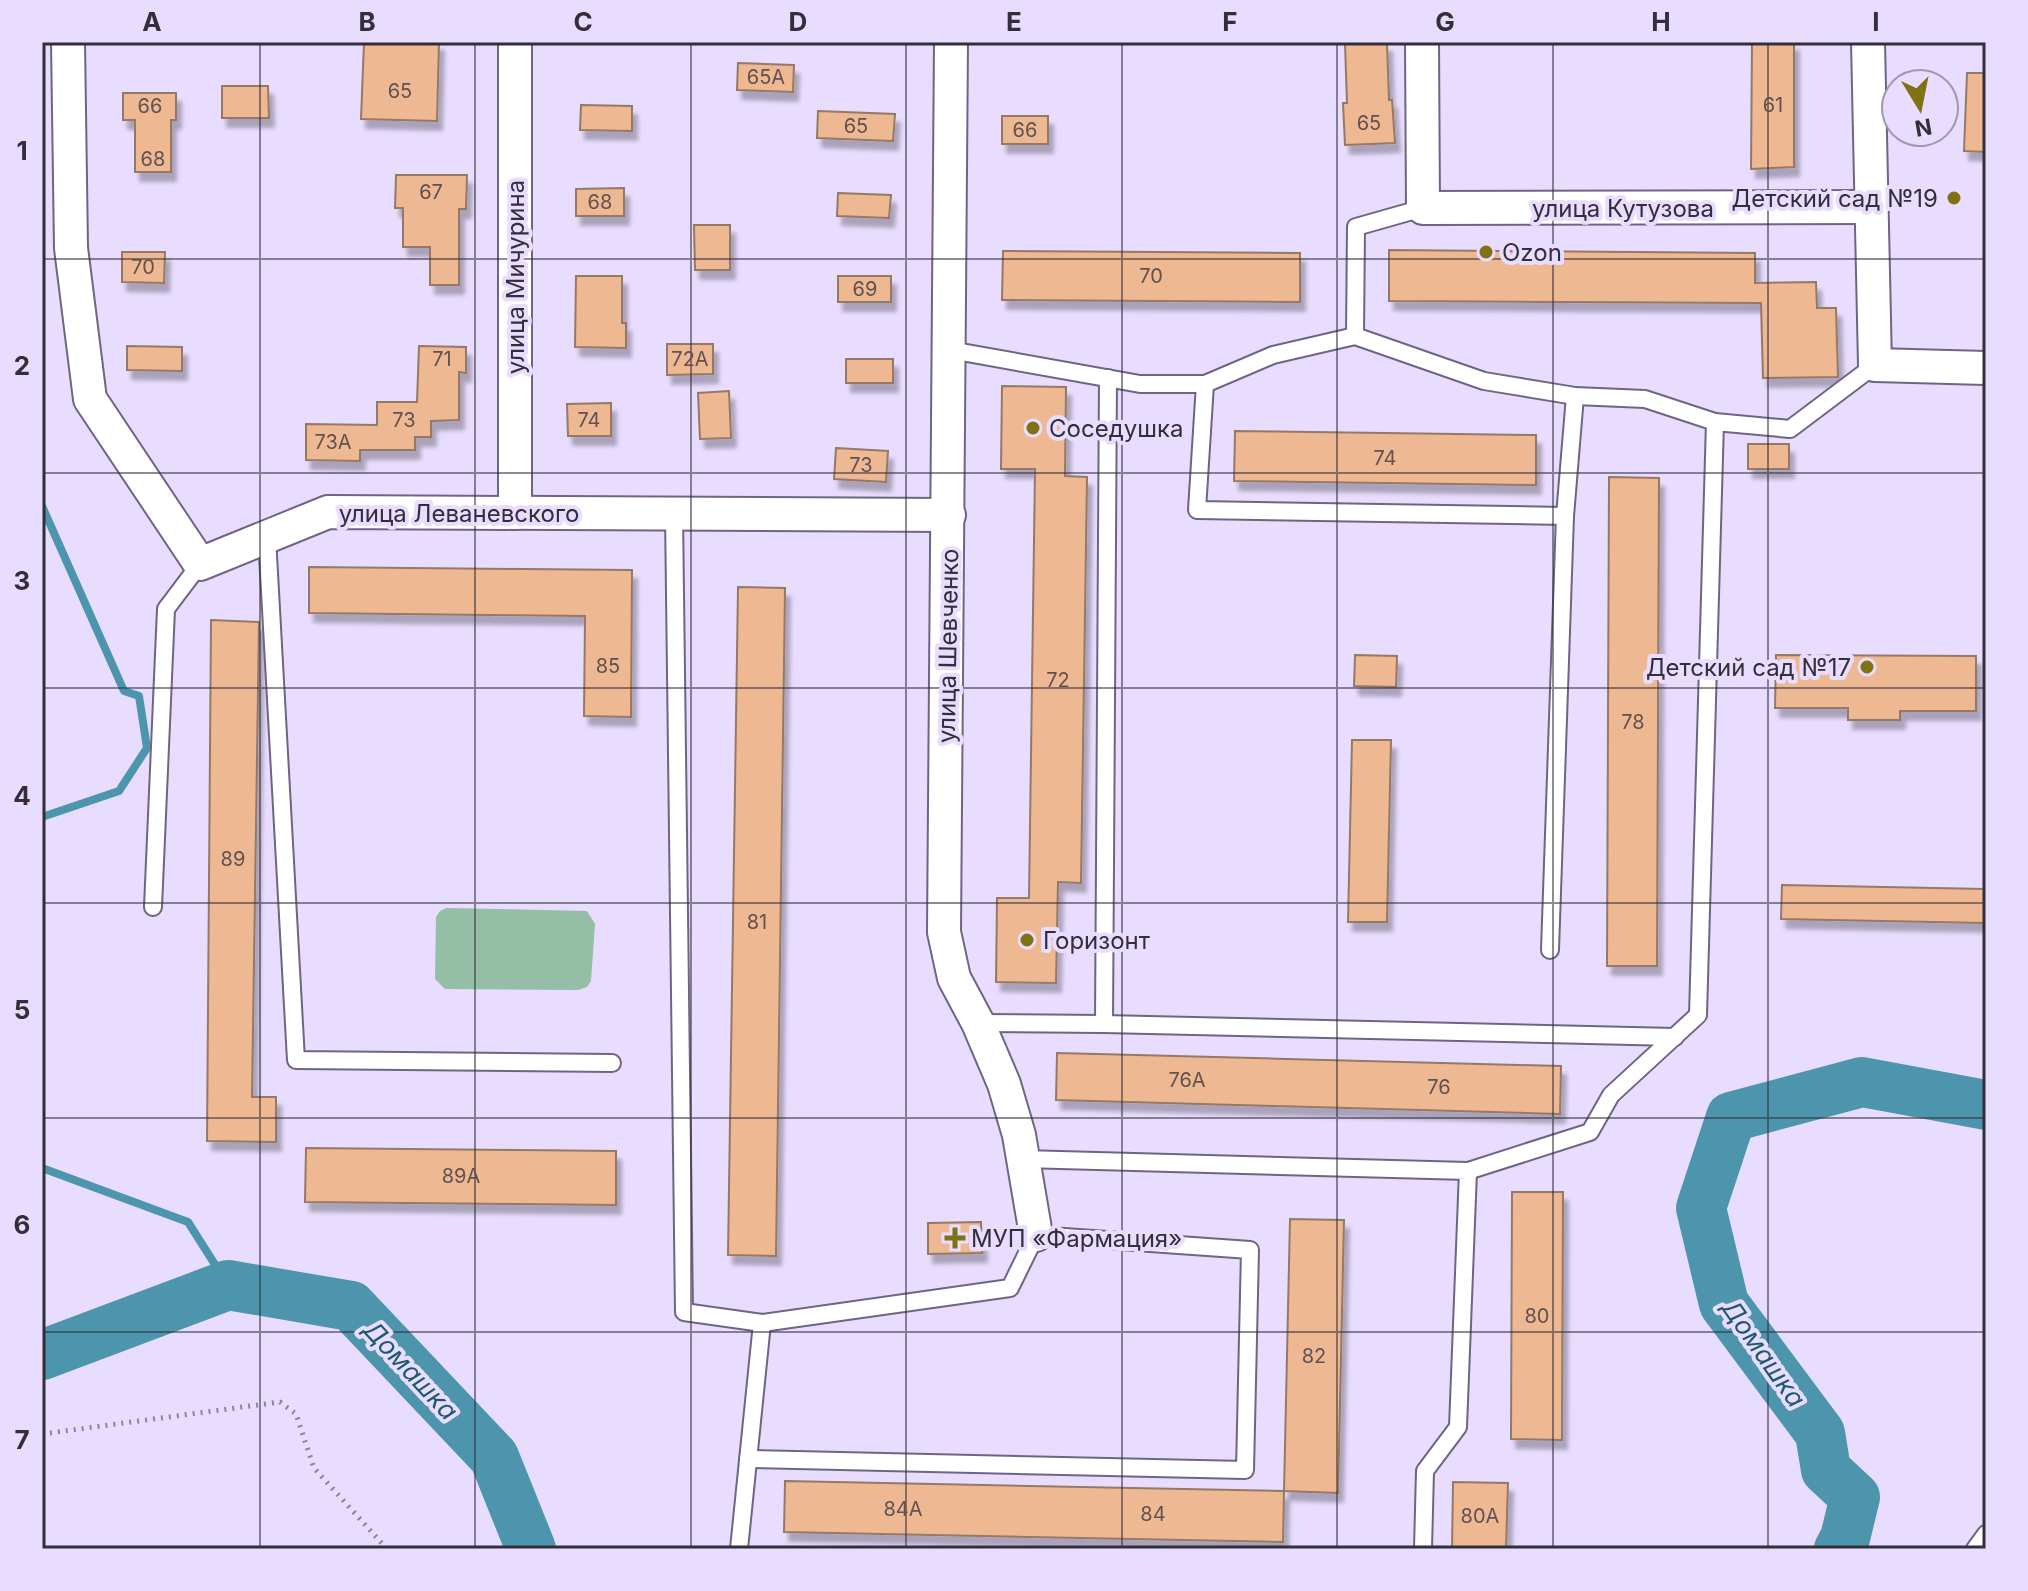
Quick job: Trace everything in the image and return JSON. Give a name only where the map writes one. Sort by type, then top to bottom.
[{"type":"street","points":[[68,42],[71,248],[90,399],[200,564]]},
{"type":"street","name":"улица Мичурина","points":[[515,42],[515,513]]},
{"type":"street","name":"улица Шевченко","points":[[951,42],[944,932],[954,978],[978,1023],[1004,1084],[1019,1135],[1036,1235]]},
{"type":"street","points":[[1422,42],[1423,208]]},
{"type":"street","points":[[1868,42],[1875,365],[1986,368]]},
{"type":"street","name":"улица Кутузова","points":[[1423,208],[1872,207]]},
{"type":"street","name":"улица Леваневского","points":[[200,564],[328,512],[949,515]]},
{"type":"lane","points":[[1355,336],[1356,227],[1423,208]]},
{"type":"lane","points":[[950,350],[1140,384],[1205,384],[1273,355],[1355,336],[1484,381],[1575,396],[1645,399],[1715,422],[1790,429],[1875,365]]},
{"type":"lane","points":[[1104,1024],[1108,378]]},
{"type":"lane","points":[[1205,384],[1197,510],[1565,516]]},
{"type":"lane","points":[[1550,950],[1565,516],[1575,396]]},
{"type":"lane","points":[[1023,1159],[1468,1171],[1590,1132],[1611,1095],[1698,1015],[1715,422]]},
{"type":"lane","points":[[674,513],[684,1312],[762,1323],[1010,1288],[1036,1235],[1250,1250],[1245,1470],[748,1459]]},
{"type":"lane","points":[[267,537],[296,1060],[612,1063]]},
{"type":"lane","points":[[153,907],[166,609],[200,564]]},
{"type":"lane","points":[[978,1023],[1675,1037]]},
{"type":"lane","points":[[1423,1549],[1425,1471],[1458,1427],[1468,1171]]},
{"type":"lane","points":[[744,1546],[748,1459],[762,1323]]},
{"type":"lane","points":[[1975,1549],[1986,1533]]},
{"type":"path","points":[[42,1434],[280,1402],[296,1414],[314,1468],[387,1549]]},
{"type":"green space","points":[[446,908],[587,911],[595,924],[591,981],[587,987],[578,990],[445,989],[435,979],[436,917]]},
{"type":"building","points":[[364,42],[439,42],[437,121],[361,119]]},
{"type":"building","points":[[1752,42],[1794,42],[1794,167],[1751,169]]},
{"type":"building","points":[[1387,43],[1389,100],[1392,100],[1395,143],[1345,145],[1345,44]]},
{"type":"building","points":[[738,63],[794,65],[793,92],[737,90]]},
{"type":"building","points":[[1967,73],[1986,73],[1986,152],[1964,151]]},
{"type":"building","points":[[222,86],[268,86],[269,118],[222,118]]},
{"type":"building","points":[[123,93],[176,93],[176,120],[171,120],[171,172],[135,172],[135,120],[123,120]]},
{"type":"building","points":[[581,105],[632,106],[632,131],[580,130]]},
{"type":"building","points":[[818,111],[895,114],[893,141],[817,138]]},
{"type":"building","points":[[1002,116],[1048,116],[1048,144],[1002,144]]},
{"type":"building","points":[[396,175],[467,175],[466,209],[459,209],[459,285],[430,285],[430,247],[403,247],[403,208],[395,208]]},
{"type":"building","points":[[624,188],[624,216],[576,216],[576,189]]},
{"type":"building","points":[[838,193],[891,195],[889,218],[837,216]]},
{"type":"building","points":[[694,225],[730,225],[730,270],[695,270]]},
{"type":"building","points":[[1389,250],[1755,253],[1755,283],[1816,282],[1817,308],[1836,308],[1838,377],[1763,378],[1761,303],[1389,301]]},
{"type":"building","points":[[1003,251],[1300,253],[1300,302],[1002,300]]},
{"type":"building","points":[[122,252],[165,252],[164,283],[122,282]]},
{"type":"building","points":[[576,276],[622,276],[622,323],[626,323],[626,348],[575,347]]},
{"type":"building","points":[[838,276],[891,276],[891,302],[838,302]]},
{"type":"building","points":[[667,344],[713,344],[713,374],[667,375]]},
{"type":"building","points":[[127,346],[182,347],[182,371],[127,370]]},
{"type":"building","points":[[419,346],[466,347],[466,373],[459,372],[459,420],[431,421],[431,437],[415,437],[415,450],[360,450],[360,461],[306,460],[306,424],[377,425],[377,402],[417,402]]},
{"type":"building","points":[[846,359],[893,359],[893,383],[846,383]]},
{"type":"building","points":[[1002,386],[1066,387],[1065,476],[1087,477],[1081,883],[1058,882],[1056,983],[996,982],[997,898],[1029,898],[1035,469],[1001,469]]},
{"type":"building","points":[[729,391],[731,438],[700,439],[698,393]]},
{"type":"building","points":[[611,403],[611,436],[568,436],[567,404]]},
{"type":"building","points":[[1235,431],[1536,435],[1536,485],[1234,481]]},
{"type":"building","points":[[1748,444],[1789,444],[1789,469],[1748,469]]},
{"type":"building","points":[[836,448],[888,451],[886,482],[834,479]]},
{"type":"building","points":[[1609,477],[1659,478],[1657,966],[1607,966]]},
{"type":"building","points":[[309,567],[632,570],[631,717],[584,716],[585,616],[309,613]]},
{"type":"building","points":[[738,587],[785,588],[776,1256],[728,1255]]},
{"type":"building","points":[[211,620],[259,622],[252,1097],[276,1097],[276,1142],[207,1141]]},
{"type":"building","points":[[1355,655],[1397,656],[1396,687],[1354,686]]},
{"type":"building","points":[[1776,655],[1976,656],[1976,711],[1900,711],[1900,720],[1848,720],[1848,708],[1775,708]]},
{"type":"building","points":[[1352,740],[1391,740],[1387,922],[1348,922]]},
{"type":"building","points":[[1782,885],[1985,889],[1984,923],[1781,919]]},
{"type":"building","points":[[1057,1053],[1561,1066],[1560,1114],[1056,1100]]},
{"type":"building","points":[[306,1148],[616,1151],[616,1205],[305,1202]]},
{"type":"building","points":[[1512,1192],[1563,1192],[1562,1440],[1511,1439]]},
{"type":"building","points":[[1290,1219],[1344,1220],[1338,1493],[1284,1491]]},
{"type":"building","name":"МУП «Фармация»","points":[[981,1222],[982,1253],[928,1254],[928,1223]]},
{"type":"building","points":[[785,1481],[1284,1491],[1283,1542],[784,1532]]},
{"type":"building","points":[[1453,1482],[1508,1483],[1506,1549],[1452,1549]]},
{"type":"waterway","points":[[42,506],[124,691],[139,696],[147,748],[119,791],[42,817]]},
{"type":"waterway","name":"Домашка","points":[[1839,1549],[1845,1538],[1855,1497],[1826,1470],[1820,1433],[1724,1304],[1701,1208],[1731,1117],[1862,1082],[1986,1105]]},
{"type":"waterway","points":[[42,1168],[188,1222],[228,1285]]},
{"type":"waterway","name":"Домашка","points":[[42,1355],[228,1285],[351,1306],[494,1457],[531,1549]]},
{"type":"place","name":"Детский сад №19","points":[[1954,198]]},
{"type":"place","name":"Ozon","points":[[1486,252]]},
{"type":"place","name":"Соседушка","points":[[1033,428]]},
{"type":"place","name":"Детский сад №17","points":[[1867,667]]},
{"type":"place","name":"Горизонт","points":[[1027,940]]},
{"type":"place","name":"МУП «Фармация»","points":[[955,1238]]}]
